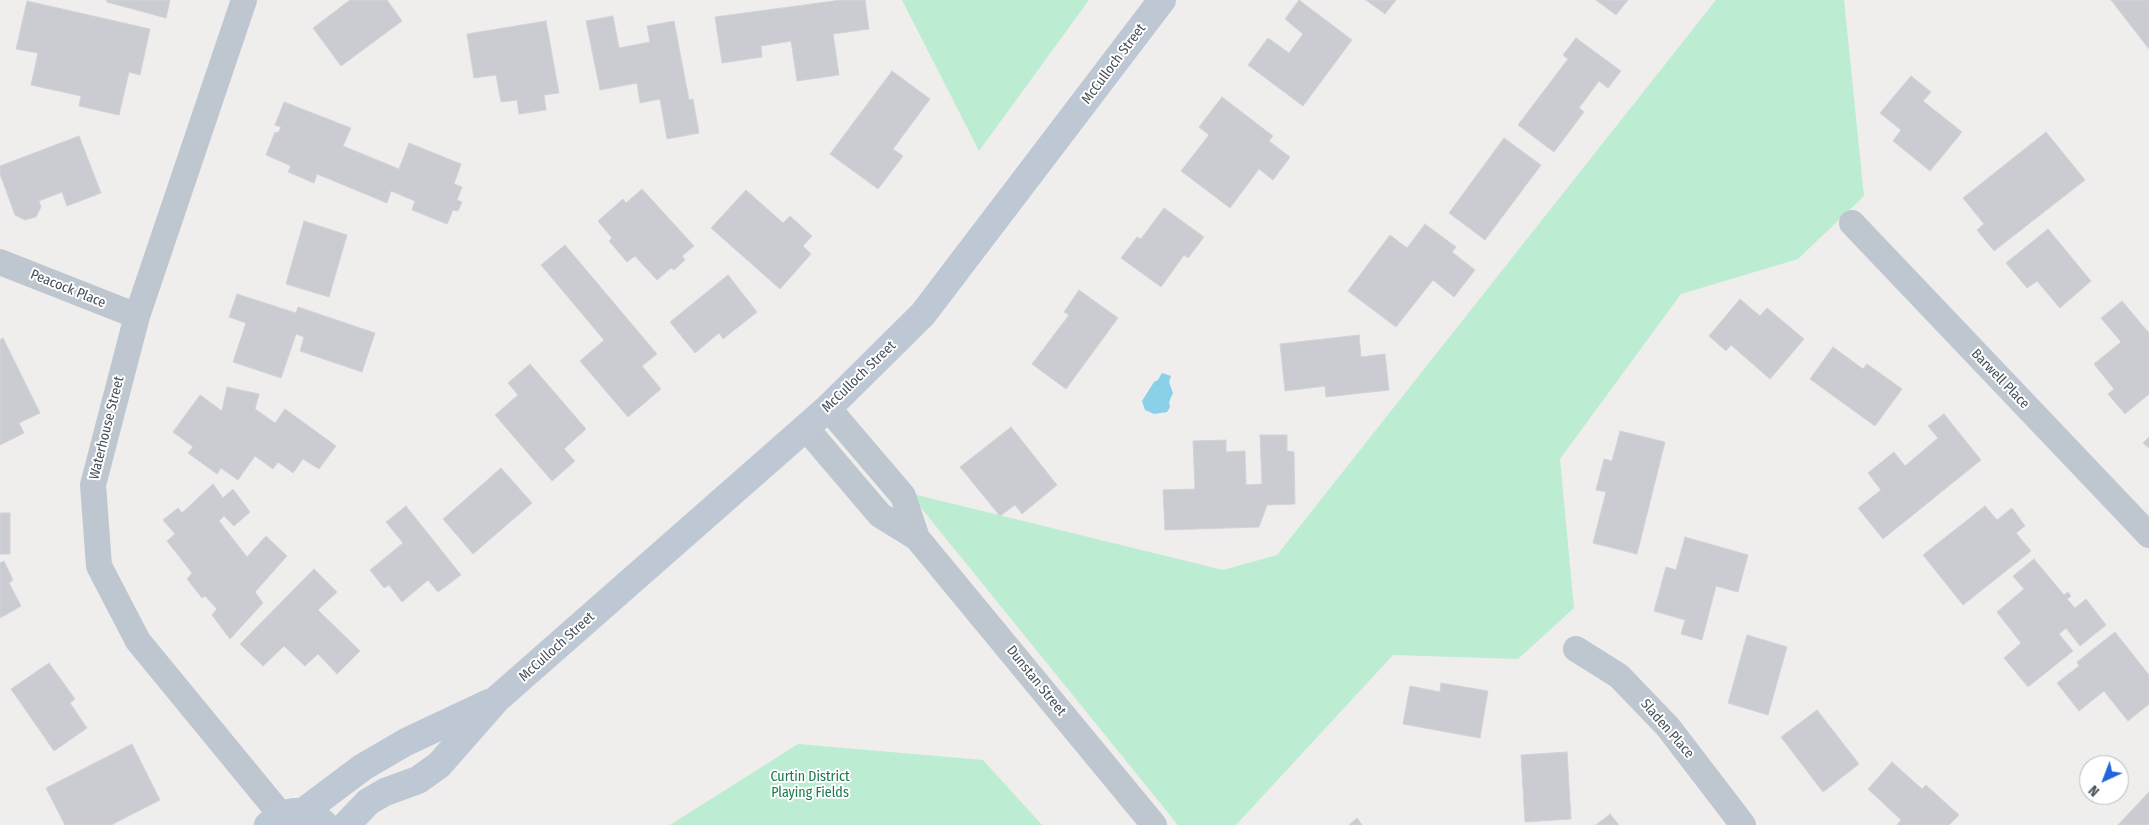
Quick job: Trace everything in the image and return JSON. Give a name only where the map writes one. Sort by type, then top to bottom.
[{"type":"main road","name":"McCulloch Street","points":[[346,825],[368,802],[385,792],[418,780],[440,765],[497,700],[828,408],[923,314],[1162,0]]},
{"type":"main road","name":"McCulloch Street","points":[[294,819],[363,767],[406,742],[497,700]]},
{"type":"street","name":"Waterhouse Street","points":[[244,0],[137,316],[93,485],[99,566],[138,641],[294,819]]},
{"type":"street","name":"Barwell Place","points":[[1852,223],[2149,535]]},
{"type":"street","name":"Peacock Place","points":[[0,262],[137,316]]},
{"type":"street","name":"Dunstan Street","points":[[828,408],[903,496],[917,538]]},
{"type":"street","name":"Dunstan Street","points":[[805,427],[880,515],[917,538],[1154,825]]},
{"type":"street","name":"Sladen Place","points":[[1576,648],[1619,676],[1668,727],[1743,825]]},
{"type":"green space","points":[[902,0],[1089,0],[979,151]]},
{"type":"green space","points":[[1716,0],[1844,0],[1864,196],[1798,259],[1681,294],[1560,459],[1574,608],[1518,659],[1393,655],[1236,825],[1178,825],[909,493],[1223,570],[1277,555]]},
{"type":"green space","name":"Curtin District Playing Fields","points":[[798,744],[983,760],[1042,825],[670,825]]},
{"type":"water","points":[[1162,373],[1171,376],[1169,382],[1173,393],[1167,412],[1154,414],[1145,410],[1142,401]]},
{"type":"building","points":[[106,0],[170,0],[166,18],[107,2]]},
{"type":"building","points":[[350,0],[387,0],[402,21],[341,66],[313,28]]},
{"type":"building","points":[[841,0],[865,0],[869,29],[833,34],[839,75],[797,81],[791,41],[761,46],[762,57],[722,63],[715,17]]},
{"type":"building","points":[[1299,0],[1352,40],[1303,106],[1248,65],[1268,38],[1289,53],[1303,34],[1285,19]]},
{"type":"building","points":[[1366,0],[1396,0],[1385,14]]},
{"type":"building","points":[[1596,0],[1628,0],[1616,15]]},
{"type":"building","points":[[2111,0],[2149,0],[2149,49]]},
{"type":"building","points":[[27,1],[150,29],[140,75],[129,72],[119,115],[79,106],[81,96],[31,85],[38,53],[16,49]]},
{"type":"building","points":[[613,16],[619,48],[650,42],[647,26],[674,21],[689,100],[693,99],[699,133],[667,139],[660,99],[640,103],[637,83],[600,90],[586,21]]},
{"type":"building","points":[[546,21],[559,93],[544,95],[546,110],[519,114],[517,100],[501,102],[496,75],[474,78],[467,34]]},
{"type":"building","points":[[1576,38],[1621,71],[1608,88],[1599,81],[1579,108],[1584,112],[1554,152],[1518,125],[1568,59],[1563,55]]},
{"type":"building","points":[[892,71],[930,99],[893,149],[903,156],[878,189],[830,154]]},
{"type":"building","points":[[1911,76],[1931,92],[1923,101],[1962,132],[1930,171],[1893,141],[1901,130],[1880,113]]},
{"type":"building","points":[[1222,97],[1273,136],[1269,141],[1290,157],[1273,180],[1259,169],[1230,208],[1181,171],[1209,135],[1199,127]]},
{"type":"building","points":[[284,102],[351,128],[343,146],[399,169],[409,143],[461,164],[454,184],[462,187],[457,200],[462,202],[458,211],[453,210],[447,224],[412,210],[415,201],[391,191],[387,203],[317,174],[314,183],[288,172],[291,166],[266,155],[275,132],[278,133],[281,127],[275,125]]},
{"type":"building","points":[[2046,132],[2085,180],[1994,251],[1977,230],[1984,224],[1963,198]]},
{"type":"building","points":[[79,136],[101,193],[67,206],[62,192],[39,201],[41,207],[36,217],[25,220],[15,215],[0,174],[0,166]]},
{"type":"building","points":[[1504,138],[1541,165],[1485,240],[1449,213]]},
{"type":"building","points":[[642,189],[694,246],[682,256],[685,260],[674,270],[671,268],[657,280],[635,256],[627,262],[609,241],[612,238],[598,221],[623,199],[626,203]]},
{"type":"building","points":[[746,190],[783,223],[790,216],[812,236],[803,246],[811,254],[780,289],[711,228]]},
{"type":"building","points":[[1164,208],[1204,237],[1188,258],[1184,255],[1161,287],[1121,258],[1137,237],[1141,239]]},
{"type":"building","points":[[304,221],[347,235],[329,297],[286,284]]},
{"type":"building","points":[[1425,224],[1456,247],[1452,252],[1475,270],[1454,297],[1433,280],[1396,327],[1348,291],[1390,235],[1407,248]]},
{"type":"building","points":[[2048,229],[2091,281],[2060,308],[2037,281],[2027,288],[2006,263]]},
{"type":"building","points":[[565,245],[657,354],[642,366],[661,389],[628,417],[580,361],[604,340],[541,265]]},
{"type":"building","points":[[728,275],[757,312],[723,339],[719,333],[695,353],[670,322]]},
{"type":"building","points":[[1079,290],[1118,318],[1066,389],[1032,364],[1069,315],[1064,312]]},
{"type":"building","points":[[237,294],[296,313],[298,307],[375,333],[362,372],[300,351],[304,337],[296,334],[281,378],[233,362],[246,323],[229,317]]},
{"type":"building","points":[[1740,299],[1760,316],[1767,308],[1804,339],[1770,379],[1731,345],[1726,351],[1709,336]]},
{"type":"building","points":[[2122,301],[2149,333],[2149,394],[2125,414],[2108,394],[2114,389],[2094,364],[2121,342],[2101,318]]},
{"type":"building","points":[[1359,335],[1361,357],[1385,354],[1389,390],[1326,397],[1325,386],[1285,391],[1280,344]]},
{"type":"building","points":[[3,338],[40,413],[19,423],[24,433],[0,445],[0,340]]},
{"type":"building","points":[[1833,347],[1863,369],[1867,364],[1902,389],[1875,426],[1810,379]]},
{"type":"building","points":[[530,364],[586,429],[564,449],[575,461],[552,481],[495,415],[518,395],[508,383]]},
{"type":"building","points":[[227,387],[259,394],[255,409],[275,423],[285,409],[336,446],[319,469],[303,459],[293,473],[278,462],[273,469],[255,456],[238,480],[221,468],[217,474],[188,453],[193,447],[173,432],[200,395],[222,411]]},
{"type":"building","points":[[1944,414],[1981,460],[1883,539],[1858,508],[1881,490],[1868,473],[1894,452],[1905,466],[1938,438],[1928,426]]},
{"type":"building","points":[[1011,427],[1057,485],[1022,514],[1015,505],[1000,516],[960,467]]},
{"type":"building","points":[[1620,431],[1665,442],[1637,554],[1593,543],[1606,492],[1596,490],[1604,459],[1612,461]]},
{"type":"building","points":[[1260,435],[1287,435],[1287,451],[1294,452],[1295,504],[1267,505],[1259,527],[1165,530],[1163,490],[1195,489],[1193,441],[1226,440],[1226,452],[1245,451],[1246,485],[1262,484]]},
{"type":"building","points":[[2149,437],[2149,448],[2143,443]]},
{"type":"building","points":[[501,468],[532,503],[473,554],[443,519]]},
{"type":"building","points":[[213,484],[223,498],[233,489],[250,512],[234,526],[224,516],[219,521],[247,557],[266,536],[287,556],[255,592],[263,603],[230,639],[212,615],[217,609],[205,596],[202,598],[187,579],[192,573],[167,541],[175,534],[163,520],[178,508],[182,513]]},
{"type":"building","points":[[406,506],[461,575],[438,592],[428,580],[402,602],[389,585],[384,588],[370,570],[403,543],[386,522]]},
{"type":"building","points":[[1985,506],[1997,520],[2012,508],[2025,526],[2016,533],[2031,551],[1963,605],[1923,555]]},
{"type":"building","points":[[0,513],[10,513],[10,554],[0,554]]},
{"type":"building","points":[[1685,537],[1748,555],[1738,592],[1716,586],[1702,640],[1681,634],[1685,620],[1654,611],[1666,567],[1676,570]]},
{"type":"building","points":[[2034,559],[2064,595],[2068,592],[2071,596],[2067,599],[2075,608],[2086,599],[2106,625],[2080,646],[2066,628],[2059,634],[2073,651],[2028,687],[2004,658],[2021,643],[1997,612],[2024,589],[2013,576]]},
{"type":"building","points":[[4,561],[13,580],[9,583],[21,606],[0,618],[0,563]]},
{"type":"building","points":[[314,569],[337,592],[318,610],[360,651],[337,674],[318,654],[305,666],[284,646],[263,666],[240,644]]},
{"type":"building","points":[[2115,632],[2149,675],[2149,704],[2128,721],[2104,691],[2079,711],[2057,683],[2079,666],[2077,662]]},
{"type":"building","points":[[1747,635],[1787,647],[1768,715],[1728,703]]},
{"type":"building","points":[[49,663],[75,699],[70,703],[87,728],[54,751],[11,689]]},
{"type":"building","points":[[1441,683],[1488,691],[1480,738],[1403,724],[1410,686],[1440,692]]},
{"type":"building","points":[[1817,710],[1859,764],[1823,792],[1781,737]]},
{"type":"building","points":[[132,744],[160,800],[111,825],[65,825],[46,788]]},
{"type":"building","points":[[1567,752],[1571,819],[1525,822],[1521,755]]},
{"type":"building","points":[[1892,762],[1922,789],[1926,785],[1959,815],[1949,825],[1897,825],[1901,820],[1868,789]]},
{"type":"building","points":[[2149,792],[2149,825],[2118,825]]},
{"type":"building","points":[[1610,814],[1619,825],[1596,825]]},
{"type":"building","points":[[1357,818],[1362,825],[1349,825]]}]
